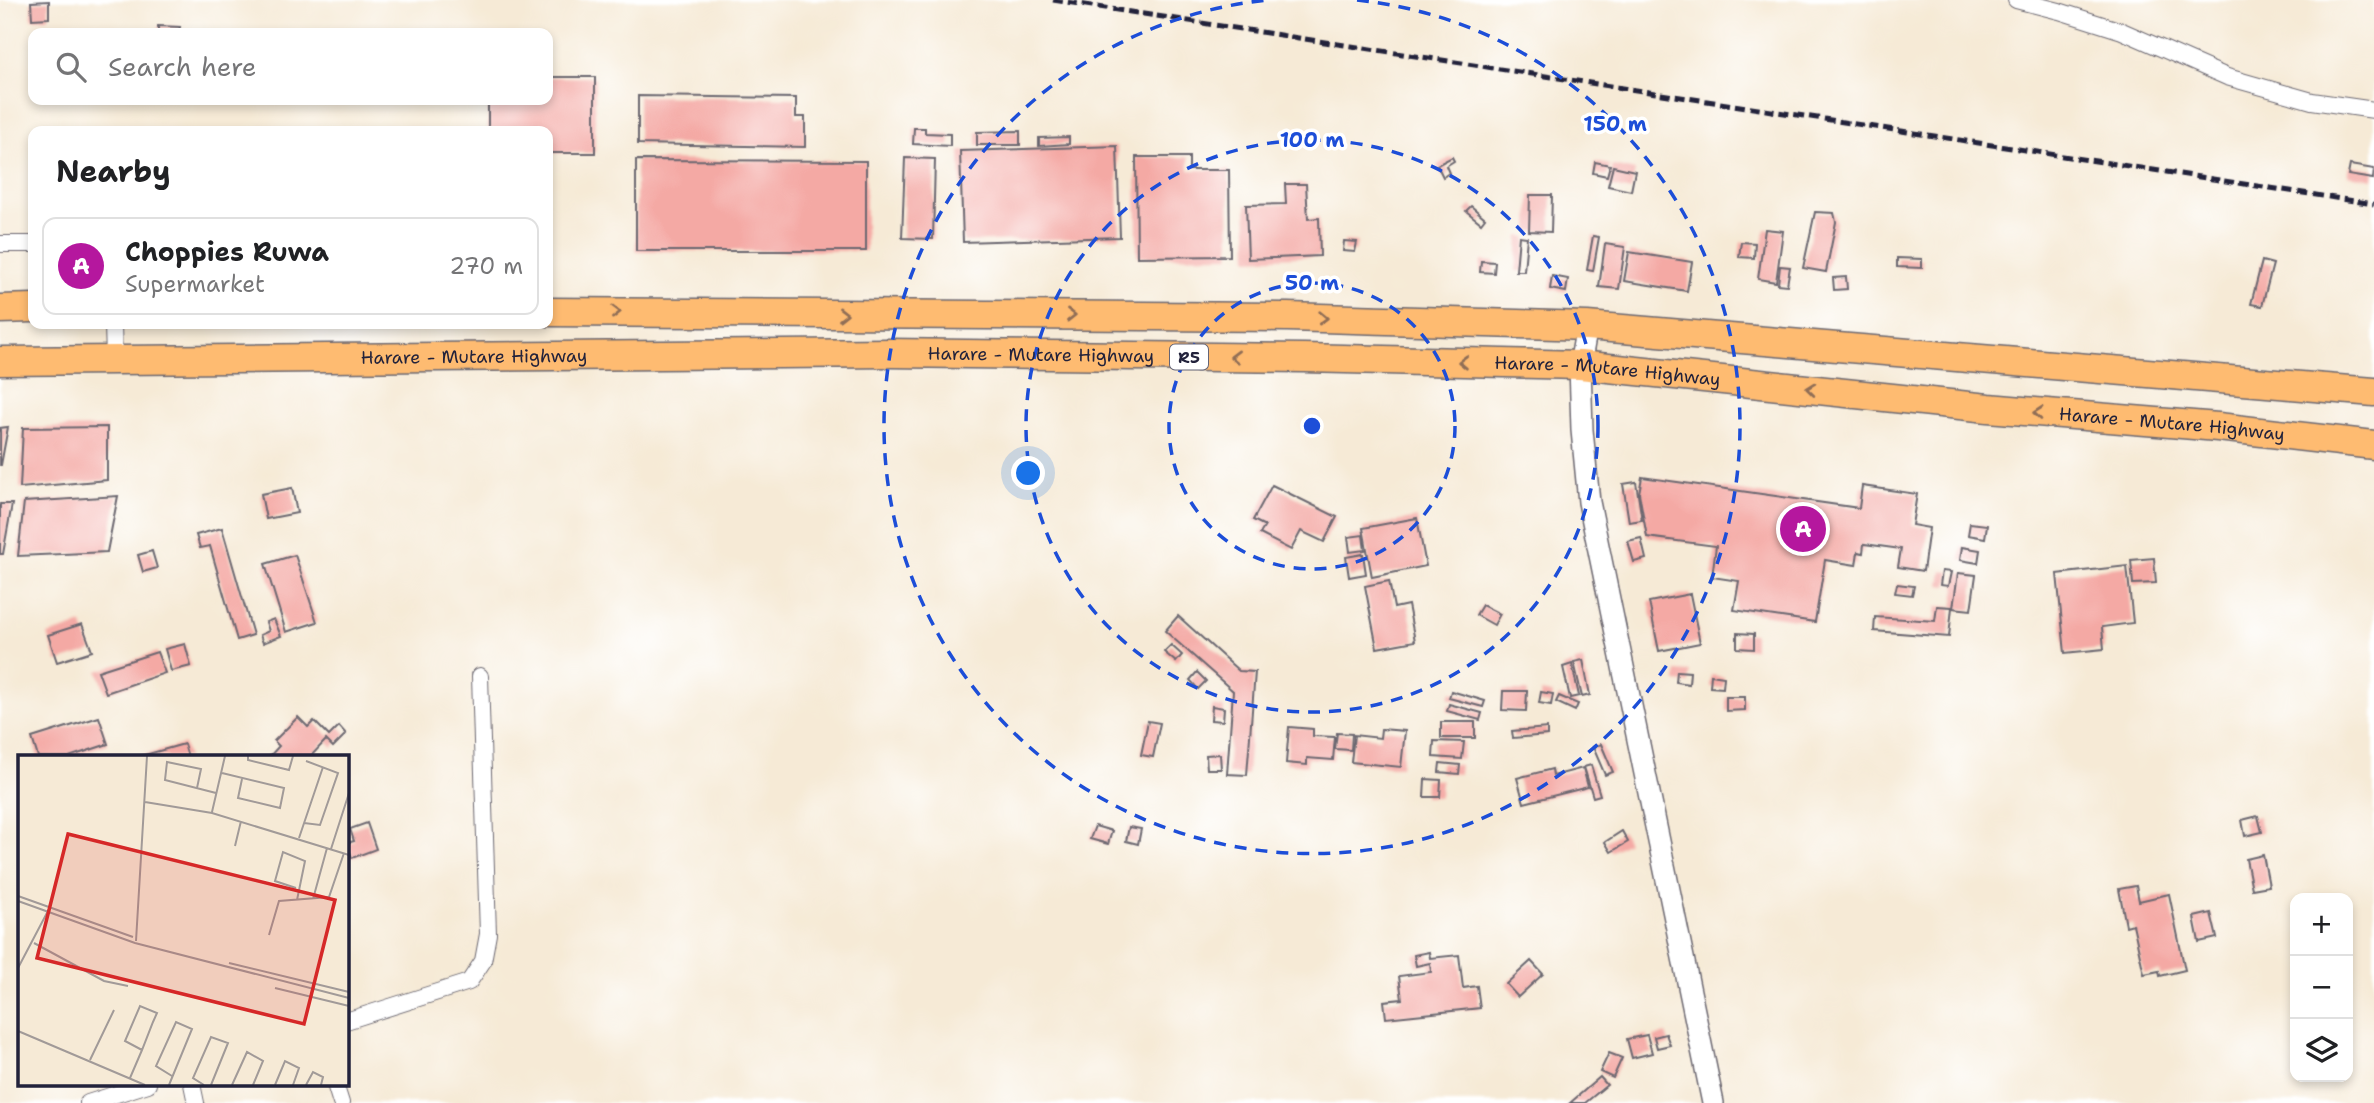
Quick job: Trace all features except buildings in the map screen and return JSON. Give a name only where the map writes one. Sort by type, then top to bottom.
[{"type":"highway","points":[[0,309],[28,309]]},
{"type":"highway","points":[[553,312],[1288,317],[1587,326],[2374,392]]},
{"type":"highway","name":"Harare - Mutare Highway","points":[[0,361],[890,353],[1318,358],[1580,365],[1988,408],[2218,427],[2374,444]]},
{"type":"street","points":[[2016,0],[2122,31],[2227,77],[2312,101],[2374,110]]},
{"type":"street","points":[[0,244],[28,244]]},
{"type":"street","points":[[1587,326],[1580,365],[1582,430],[1589,502],[1713,1103]]},
{"type":"street","points":[[113,329],[114,359]]},
{"type":"street","points":[[348,1020],[469,982],[483,961],[488,934],[480,676]]},
{"type":"street","points":[[88,1103],[142,1086]]},
{"type":"street","points":[[336,1086],[341,1103]]},
{"type":"railway","points":[[1053,0],[2374,204]]},
{"type":"place","name":"Choppies Ruwa","points":[[1803,529]]}]
